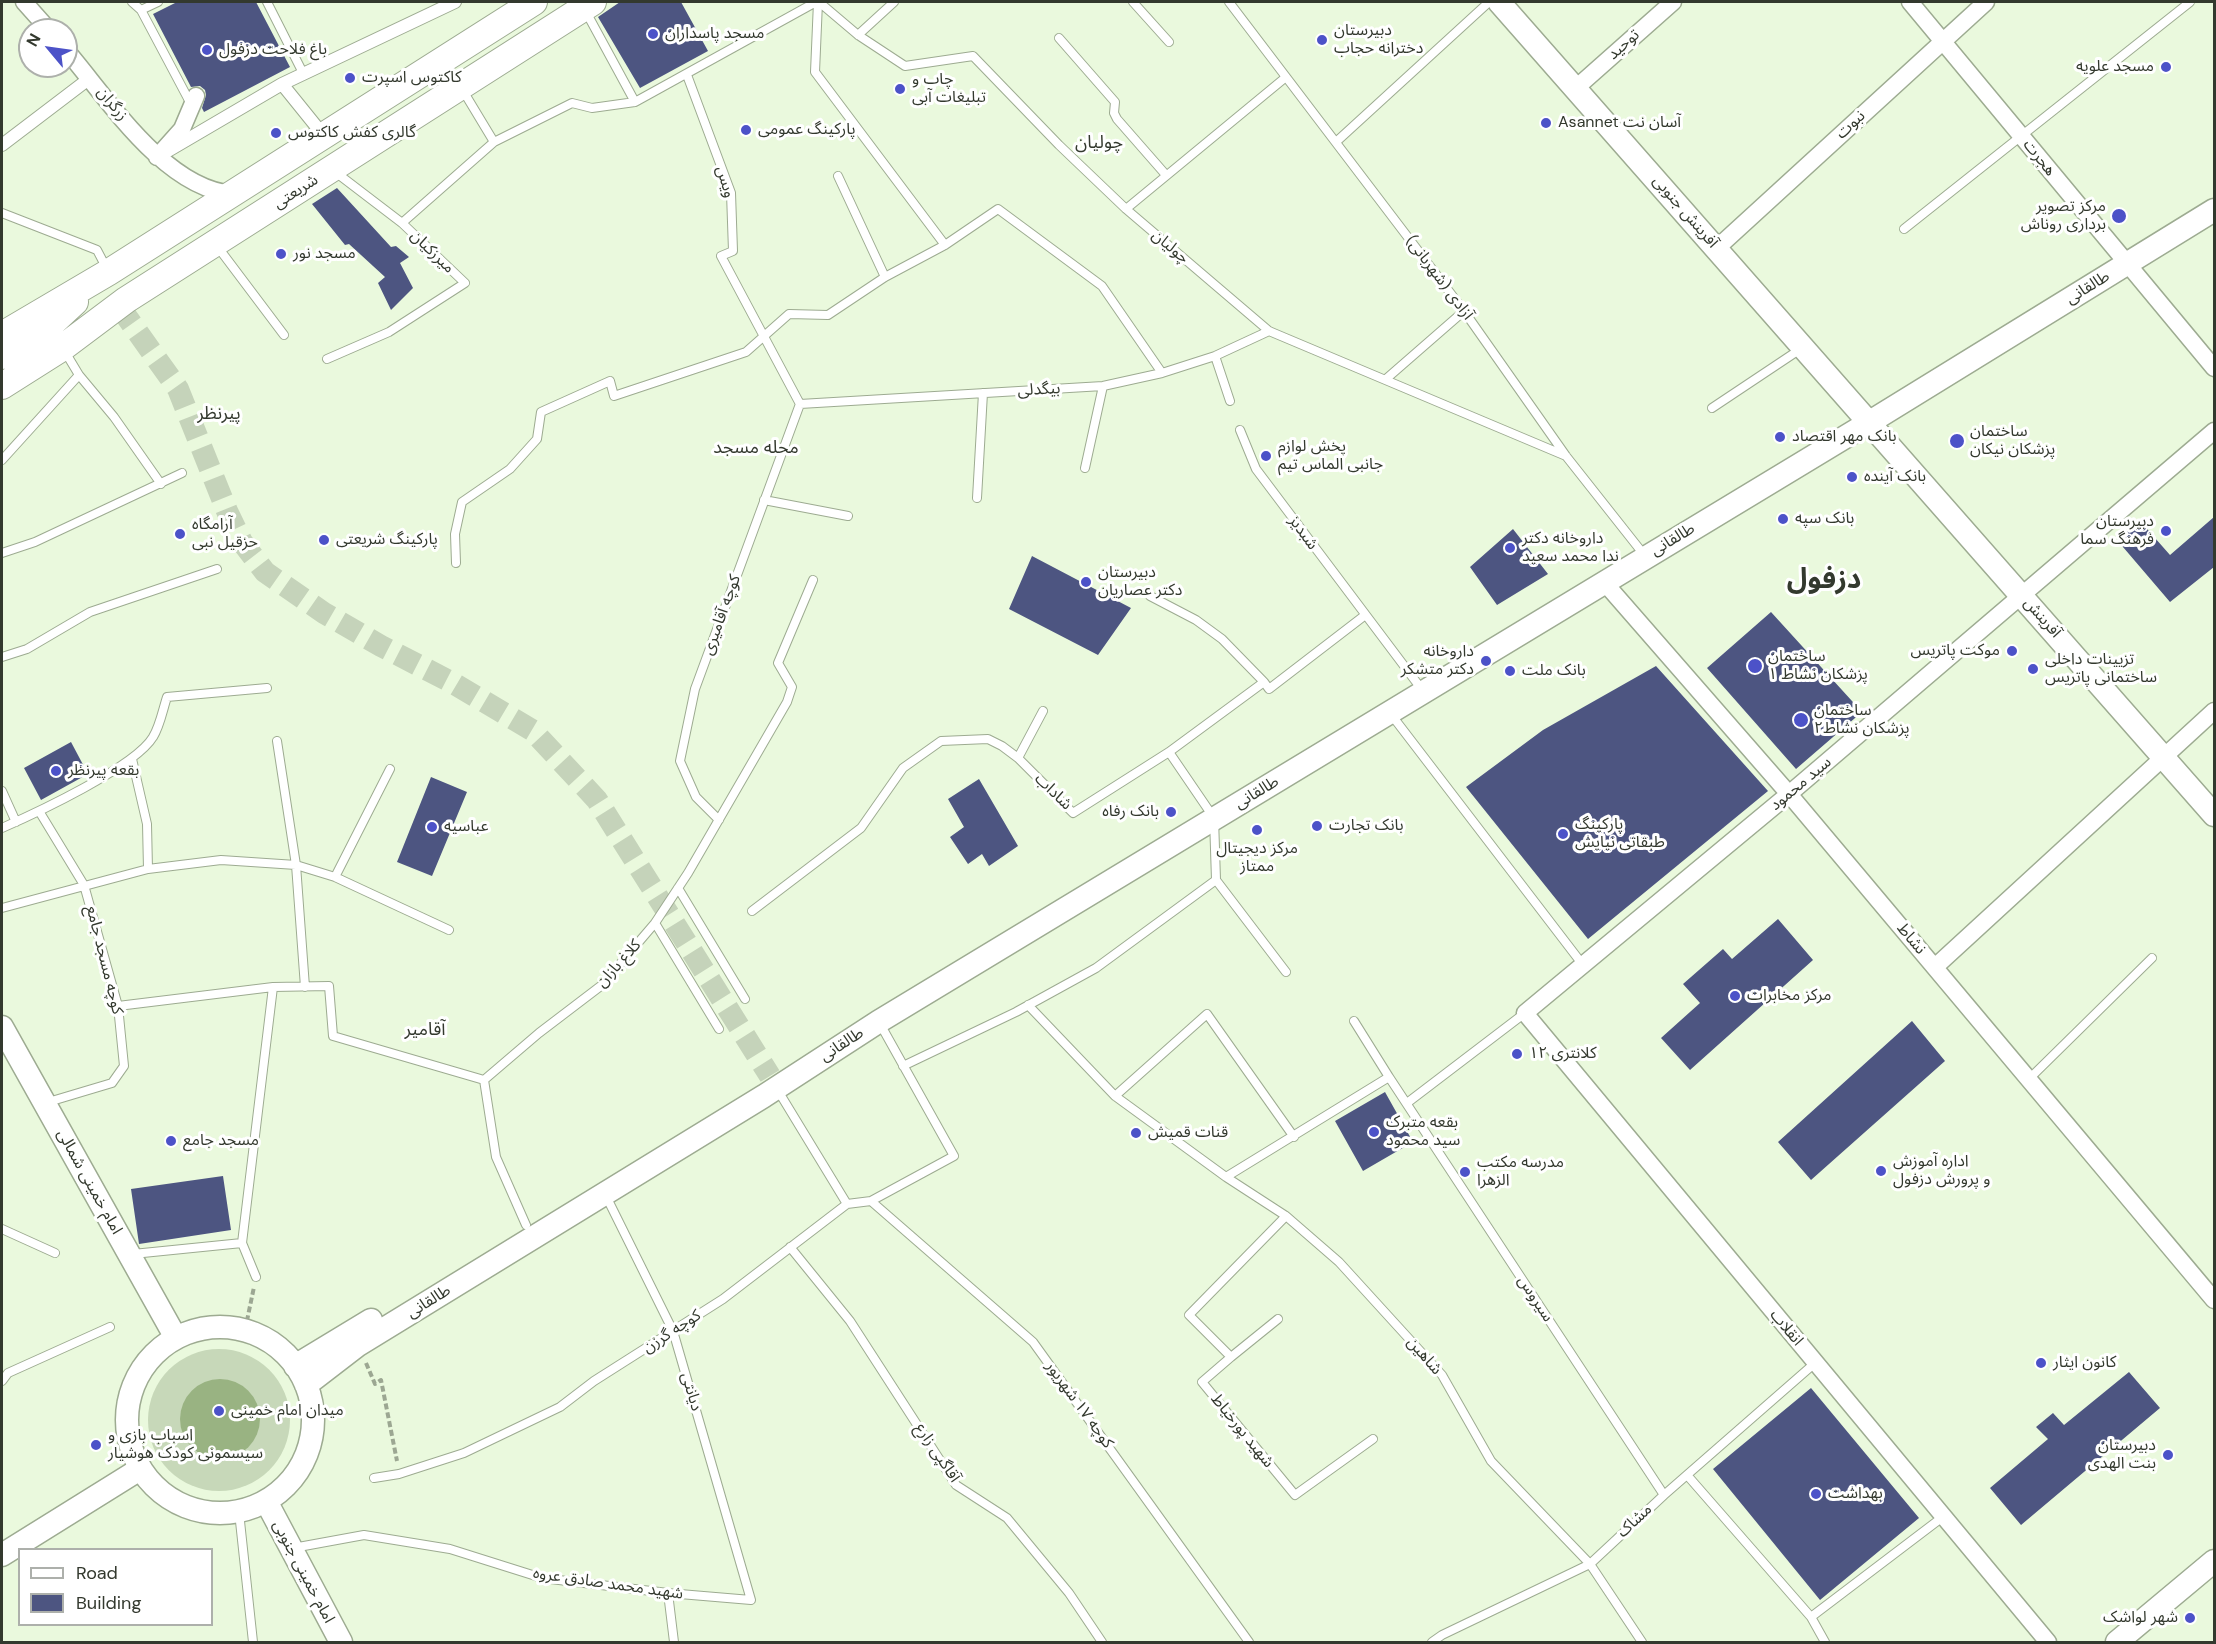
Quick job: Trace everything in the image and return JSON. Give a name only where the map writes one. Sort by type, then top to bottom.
[{"type":"main road","name":"آفرینش جنوبی","points":[[1499,2],[1870,422]]},
{"type":"main road","name":"شریعتی","points":[[2,386],[62,348],[126,300],[588,4]]},
{"type":"main road","name":"شریعتی","points":[[2,335],[109,272],[233,194],[521,5]]},
{"type":"main road","name":"طالقانی","points":[[301,1375],[525,1225],[878,1022],[1870,422],[2214,210]]},
{"type":"main road","points":[[2,356],[48,327],[109,272]]},
{"type":"main road","points":[[2,367],[53,334],[126,300]]},
{"type":"main road","name":"آفرینش","points":[[1870,422],[2214,814]]},
{"type":"main road","name":"امام خمینی شمالی","points":[[2,1027],[176,1338]]},
{"type":"main road","name":"طالقانی","points":[[301,1375],[358,1345],[604,1194],[773,1082]]},
{"type":"main road","points":[[222,1327],[245,1330],[273,1344],[301,1375],[312,1411],[311,1437],[302,1463],[287,1485],[266,1501],[239,1512],[210,1513],[183,1506],[159,1491],[140,1469],[129,1441],[127,1411],[132,1391],[135,1381],[152,1356],[176,1338],[198,1329],[222,1327]]},
{"type":"main road","points":[[2,1555],[140,1469]]},
{"type":"main road","name":"امام خمینی جنوبی","points":[[266,1501],[341,1642]]},
{"type":"main road","points":[[2117,1642],[2214,1562]]},
{"type":"street","points":[[24,2],[38,18]]},
{"type":"street","points":[[157,157],[303,73],[455,2]]},
{"type":"street","name":"توحید","points":[[1576,88],[1672,2]]},
{"type":"street","name":"هجرت","points":[[1910,2],[2214,368]]},
{"type":"street","name":"نبوت","points":[[1717,248],[1986,2]]},
{"type":"street","name":"زرگران","points":[[78,64],[157,157],[203,189],[233,194]]},
{"type":"street","points":[[2,145],[90,78]]},
{"type":"street","points":[[282,84],[324,136]]},
{"type":"street","points":[[157,157],[182,129],[194,101]]},
{"type":"street","name":"سید محمود","points":[[1525,1012],[1789,794],[2214,431]]},
{"type":"street","name":"نشاط","points":[[1604,582],[1789,794],[2029,1079],[2211,1288]]},
{"type":"street","points":[[1935,967],[2214,711]]},
{"type":"street","name":"انقلاب","points":[[1525,1012],[2048,1642]]},
{"type":"lane","points":[[132,2],[141,10],[194,101]]},
{"type":"lane","points":[[141,10],[158,2]]},
{"type":"lane","points":[[267,2],[303,73]]},
{"type":"lane","points":[[402,223],[494,142],[572,103],[592,108],[635,102],[818,2]]},
{"type":"lane","points":[[818,2],[815,72],[945,244]]},
{"type":"lane","name":"چولیان","points":[[818,2],[858,35],[905,66],[974,56],[1059,145],[1126,209],[1269,331],[1566,456]]},
{"type":"lane","points":[[858,35],[894,2]]},
{"type":"lane","points":[[1133,2],[1169,42]]},
{"type":"lane","name":"آزادی (شهربانی)","points":[[1229,2],[1464,311],[1566,456],[1646,557]]},
{"type":"lane","points":[[1336,142],[1489,2]]},
{"type":"lane","points":[[1904,229],[2190,2]]},
{"type":"lane","points":[[588,4],[635,102]]},
{"type":"lane","points":[[1059,38],[1114,102],[1114,113],[1117,119],[1166,175]]},
{"type":"lane","name":"ویس","points":[[687,75],[731,193],[733,251],[721,256],[762,336]]},
{"type":"lane","points":[[1126,209],[1286,77]]},
{"type":"lane","points":[[460,86],[494,142]]},
{"type":"lane","name":"میرزکیان","points":[[327,359],[389,332],[465,283],[402,223],[332,168]]},
{"type":"lane","points":[[838,176],[885,277]]},
{"type":"lane","points":[[456,563],[455,534],[462,502],[510,469],[537,439],[541,412],[610,381],[614,396],[746,352],[789,314],[828,315],[885,277],[945,244],[998,209],[1102,286],[1162,373]]},
{"type":"lane","points":[[2,213],[97,250],[109,272]]},
{"type":"lane","points":[[215,243],[284,335]]},
{"type":"lane","points":[[1386,379],[1464,311]]},
{"type":"lane","name":"بیگدلی","points":[[800,404],[1103,386],[1162,373],[1215,356],[1269,331]]},
{"type":"lane","points":[[762,336],[800,404]]},
{"type":"lane","points":[[1712,408],[1804,346]]},
{"type":"lane","points":[[62,348],[79,375],[114,417],[161,484]]},
{"type":"lane","points":[[1215,356],[1230,401]]},
{"type":"lane","points":[[2,460],[79,375]]},
{"type":"lane","points":[[1085,468],[1103,386]]},
{"type":"lane","points":[[976,498],[983,393]]},
{"type":"lane","name":"کوچه آقامیری","points":[[719,820],[696,797],[680,760],[695,689],[800,404]]},
{"type":"lane","name":"شبدیز","points":[[1240,430],[1256,469],[1364,616],[1424,691]]},
{"type":"lane","points":[[2,553],[35,542],[182,473]]},
{"type":"lane","points":[[764,500],[848,516]]},
{"type":"lane","points":[[2,657],[27,649],[90,612],[217,568]]},
{"type":"lane","points":[[655,923],[719,820],[787,702],[792,687],[778,663],[813,580]]},
{"type":"lane","points":[[1150,596],[1196,620],[1222,639],[1264,682]]},
{"type":"lane","name":"شاداب","points":[[752,911],[861,828],[903,768],[941,741],[988,739],[1018,758],[1073,813],[1169,752],[1264,682],[1269,689],[1364,616]]},
{"type":"lane","points":[[2,828],[39,811],[132,759],[153,737],[167,697],[267,688]]},
{"type":"lane","points":[[1018,758],[1043,711]]},
{"type":"lane","points":[[1389,712],[1583,965]]},
{"type":"lane","points":[[277,741],[296,866],[305,987]]},
{"type":"lane","points":[[1169,752],[1214,819],[1216,880],[1286,972]]},
{"type":"lane","points":[[132,759],[147,824],[148,869]]},
{"type":"lane","points":[[335,877],[390,769]]},
{"type":"lane","points":[[2,791],[16,822]]},
{"type":"lane","name":"کوچه مسجد جامع","points":[[39,811],[84,885],[118,1006],[124,1066],[112,1083],[45,1103]]},
{"type":"lane","points":[[2,908],[148,869],[221,860],[296,866],[335,877],[449,930]]},
{"type":"lane","points":[[903,1066],[1028,1005],[1096,968],[1216,880]]},
{"type":"lane","points":[[678,888],[745,999]]},
{"type":"lane","name":"کلاغ بازان","points":[[484,1080],[539,1033],[602,985],[655,923],[719,1029]]},
{"type":"lane","points":[[2029,1079],[2152,958]]},
{"type":"lane","points":[[118,1006],[273,987],[328,986],[333,1036],[484,1080],[496,1157],[525,1225]]},
{"type":"lane","points":[[256,1277],[242,1244],[273,987]]},
{"type":"lane","name":"شاهین","points":[[1028,1005],[1115,1096],[1226,1177],[1286,1216],[1339,1262],[1442,1375],[1491,1461],[1590,1564],[1642,1642]]},
{"type":"lane","name":"سید محمود","points":[[1407,1103],[1525,1012]]},
{"type":"lane","points":[[1115,1096],[1207,1014],[1294,1137]]},
{"type":"lane","name":"سیروس","points":[[1354,1021],[1664,1495]]},
{"type":"lane","points":[[773,1082],[847,1203],[871,1201],[954,1155],[878,1022]]},
{"type":"lane","points":[[1226,1177],[1389,1077]]},
{"type":"lane","name":"دیانتی","points":[[604,1194],[673,1331],[752,1600]]},
{"type":"lane","name":"کوچه ۱۷ شهریور","points":[[871,1201],[1033,1342],[1249,1642]]},
{"type":"lane","name":"کوچه گرزن","points":[[374,1478],[399,1474],[464,1453],[560,1407],[723,1299],[847,1203]]},
{"type":"lane","points":[[1278,1319],[1231,1357],[1189,1315],[1286,1216]]},
{"type":"lane","points":[[2,1229],[55,1253]]},
{"type":"lane","points":[[129,1254],[242,1244]]},
{"type":"lane","name":"آقاگپی زارع","points":[[790,1247],[850,1321],[956,1485],[1007,1518],[1069,1593],[1102,1642]]},
{"type":"lane","points":[[2,1381],[8,1373],[110,1327]]},
{"type":"lane","name":"شهید پورخیاط","points":[[1231,1357],[1202,1382],[1294,1495],[1373,1439]]},
{"type":"lane","name":"مشاک","points":[[1432,1642],[1442,1635],[1590,1564],[1664,1495],[1815,1363]]},
{"type":"lane","points":[[1687,1475],[1811,1617],[1826,1642]]},
{"type":"lane","points":[[239,1512],[253,1642]]},
{"type":"lane","points":[[1811,1617],[1944,1516]]},
{"type":"lane","name":"شهید محمد صادق عروه","points":[[291,1548],[364,1535],[450,1549],[542,1578],[752,1600]]},
{"type":"lane","points":[[668,1593],[674,1642]]},
{"type":"path","points":[[245,1330],[256,1277]]},
{"type":"path","points":[[358,1345],[375,1384],[381,1380],[399,1474]]},
{"type":"shaded area","name":"میدان امام خمینی","points":[[219,1349],[246,1355],[269,1370],[284,1393],[290,1420],[284,1447],[269,1470],[246,1485],[219,1491],[192,1485],[169,1470],[154,1447],[148,1420],[154,1393],[169,1370],[192,1355]]},
{"type":"shaded area","points":[[220,1379],[235,1382],[248,1391],[257,1404],[260,1419],[257,1434],[248,1447],[235,1456],[220,1459],[205,1456],[192,1447],[183,1434],[180,1419],[183,1404],[192,1391],[205,1382]]},
{"type":"building","points":[[177,2],[256,2],[290,67],[204,112],[202,108],[206,95],[205,90],[200,86],[191,87],[153,14]]},
{"type":"building","name":"مسجد پاسداران","points":[[620,2],[681,2],[708,51],[640,88],[598,17]]},
{"type":"building","points":[[337,188],[391,247],[396,246],[409,257],[400,263],[413,288],[391,310],[378,283],[385,277],[349,244],[345,245],[312,204]]},
{"type":"building","points":[[2214,517],[2214,567],[2170,602],[2117,540],[2140,521],[2170,555]]},
{"type":"building","name":"داروخانه دکتر ندا محمد سعید","points":[[1513,529],[1548,574],[1497,605],[1470,567]]},
{"type":"building","points":[[1032,556],[1131,608],[1098,655],[1009,609]]},
{"type":"building","points":[[1771,612],[1862,712],[1796,769],[1707,668]]},
{"type":"building","points":[[1656,666],[1768,791],[1588,939],[1466,787],[1543,730]]},
{"type":"building","name":"بقعه پیرنظر","points":[[71,742],[88,774],[41,800],[24,768]]},
{"type":"building","name":"عباسیه","points":[[431,777],[467,792],[432,876],[397,862]]},
{"type":"building","points":[[979,779],[1018,846],[989,866],[982,854],[968,864],[950,837],[964,827],[948,799]]},
{"type":"building","points":[[1778,919],[1813,960],[1690,1070],[1661,1038],[1700,1003],[1683,984],[1723,949],[1732,959]]},
{"type":"building","points":[[1912,1021],[1945,1061],[1811,1180],[1778,1142]]},
{"type":"building","name":"بقعه متبرک سید محمود","points":[[1385,1092],[1413,1142],[1363,1171],[1335,1121]]},
{"type":"building","points":[[223,1176],[231,1230],[139,1244],[131,1189]]},
{"type":"building","points":[[2129,1372],[2160,1408],[2021,1525],[1990,1488],[2048,1439],[2036,1427],[2053,1413],[2064,1425]]},
{"type":"building","name":"بهداشت","points":[[1811,1388],[1919,1518],[1820,1600],[1713,1469]]},
{"type":"tunnel","points":[[119,306],[178,389],[227,511],[242,542],[265,572],[324,613],[381,646],[453,683],[532,730],[597,800],[770,1076]]},
{"type":"place","name":"مسجد پاسداران","points":[[653,34]]},
{"type":"place","name":"دبیرستان دخترانه حجاب","points":[[1322,40]]},
{"type":"place","name":"باغ فلاحت دزفول","points":[[207,50]]},
{"type":"place","name":"مسجد علویه","points":[[2166,67]]},
{"type":"place","name":"کاکتوس اسپرت","points":[[350,78]]},
{"type":"place","name":"چاپ و تبلیغات آبی","points":[[900,89]]},
{"type":"place","name":"Asannet آسان نت","points":[[1546,123]]},
{"type":"place","name":"پارکینگ عمومی","points":[[746,130]]},
{"type":"place","name":"گالری کفش کاکتوس","points":[[276,133]]},
{"type":"place","name":"مرکز تصویر برداری روناش","points":[[2119,216]]},
{"type":"place","name":"مسجد نور","points":[[281,254]]},
{"type":"place","name":"بانک مهر اقتصاد","points":[[1780,437]]},
{"type":"place","name":"ساختمان پزشکان نیکان","points":[[1957,441]]},
{"type":"place","name":"پخش لوازم جانبی الماس تیم","points":[[1266,456]]},
{"type":"place","name":"بانک آینده","points":[[1852,477]]},
{"type":"place","name":"بانک سپه","points":[[1783,519]]},
{"type":"place","name":"دبیرستان فرهنگ سما","points":[[2166,531]]},
{"type":"place","name":"آرامگاه حزقیل نبی","points":[[180,534]]},
{"type":"place","name":"پارکینگ شریعتی","points":[[324,540]]},
{"type":"place","name":"داروخانه دکتر ندا محمد سعید","points":[[1510,548]]},
{"type":"place","name":"دبیرستان دکتر عصاریان","points":[[1086,582]]},
{"type":"place","name":"موکت پاتریس","points":[[2012,651]]},
{"type":"place","name":"داروخانه دکتر متشکر","points":[[1486,661]]},
{"type":"place","name":"ساختمان پزشکان نشاط ۱","points":[[1755,666]]},
{"type":"place","name":"تزیینات داخلی ساختمانی پاتریس","points":[[2033,669]]},
{"type":"place","name":"بانک ملت","points":[[1510,671]]},
{"type":"place","name":"ساختمان پزشکان نشاط۲","points":[[1801,720]]},
{"type":"place","name":"بقعه پیرنظر","points":[[56,771]]},
{"type":"place","name":"بانک رفاه","points":[[1171,812]]},
{"type":"place","name":"بانک تجارت","points":[[1317,826]]},
{"type":"place","name":"عباسیه","points":[[432,827]]},
{"type":"place","name":"مرکز دیجیتال ممتاز","points":[[1257,830]]},
{"type":"place","name":"پارکینگ طبقاتی نیایش","points":[[1563,834]]},
{"type":"place","name":"مرکز مخابرات","points":[[1735,996]]},
{"type":"place","name":"کلانتری ۱۲","points":[[1517,1054]]},
{"type":"place","name":"بقعه متبرک سید محمود","points":[[1374,1132]]},
{"type":"place","name":"قنات قمیش","points":[[1136,1133]]},
{"type":"place","name":"مسجد جامع","points":[[171,1141]]},
{"type":"place","name":"اداره آموزش و پرورش دزفول","points":[[1881,1171]]},
{"type":"place","name":"مدرسه مکتب الزهرا","points":[[1465,1172]]},
{"type":"place","name":"کانون ایثار","points":[[2041,1363]]},
{"type":"place","name":"میدان امام خمینی","points":[[219,1411]]},
{"type":"place","name":"اسباب بازی و سیسمونی کودک هوشیار","points":[[96,1445]]},
{"type":"place","name":"دبیرستان بنت الهدی","points":[[2168,1455]]},
{"type":"place","name":"بهداشت","points":[[1816,1494]]},
{"type":"place","name":"شهر لواشک","points":[[2190,1618]]},
{"type":"district","name":"چولیان","points":[[1099,143]]},
{"type":"district","name":"پیرنظر","points":[[219,414]]},
{"type":"district","name":"محله مسجد","points":[[756,448]]},
{"type":"district","name":"دزفول","points":[[1824,581]]},
{"type":"district","name":"آقامیر","points":[[425,1030]]}]
